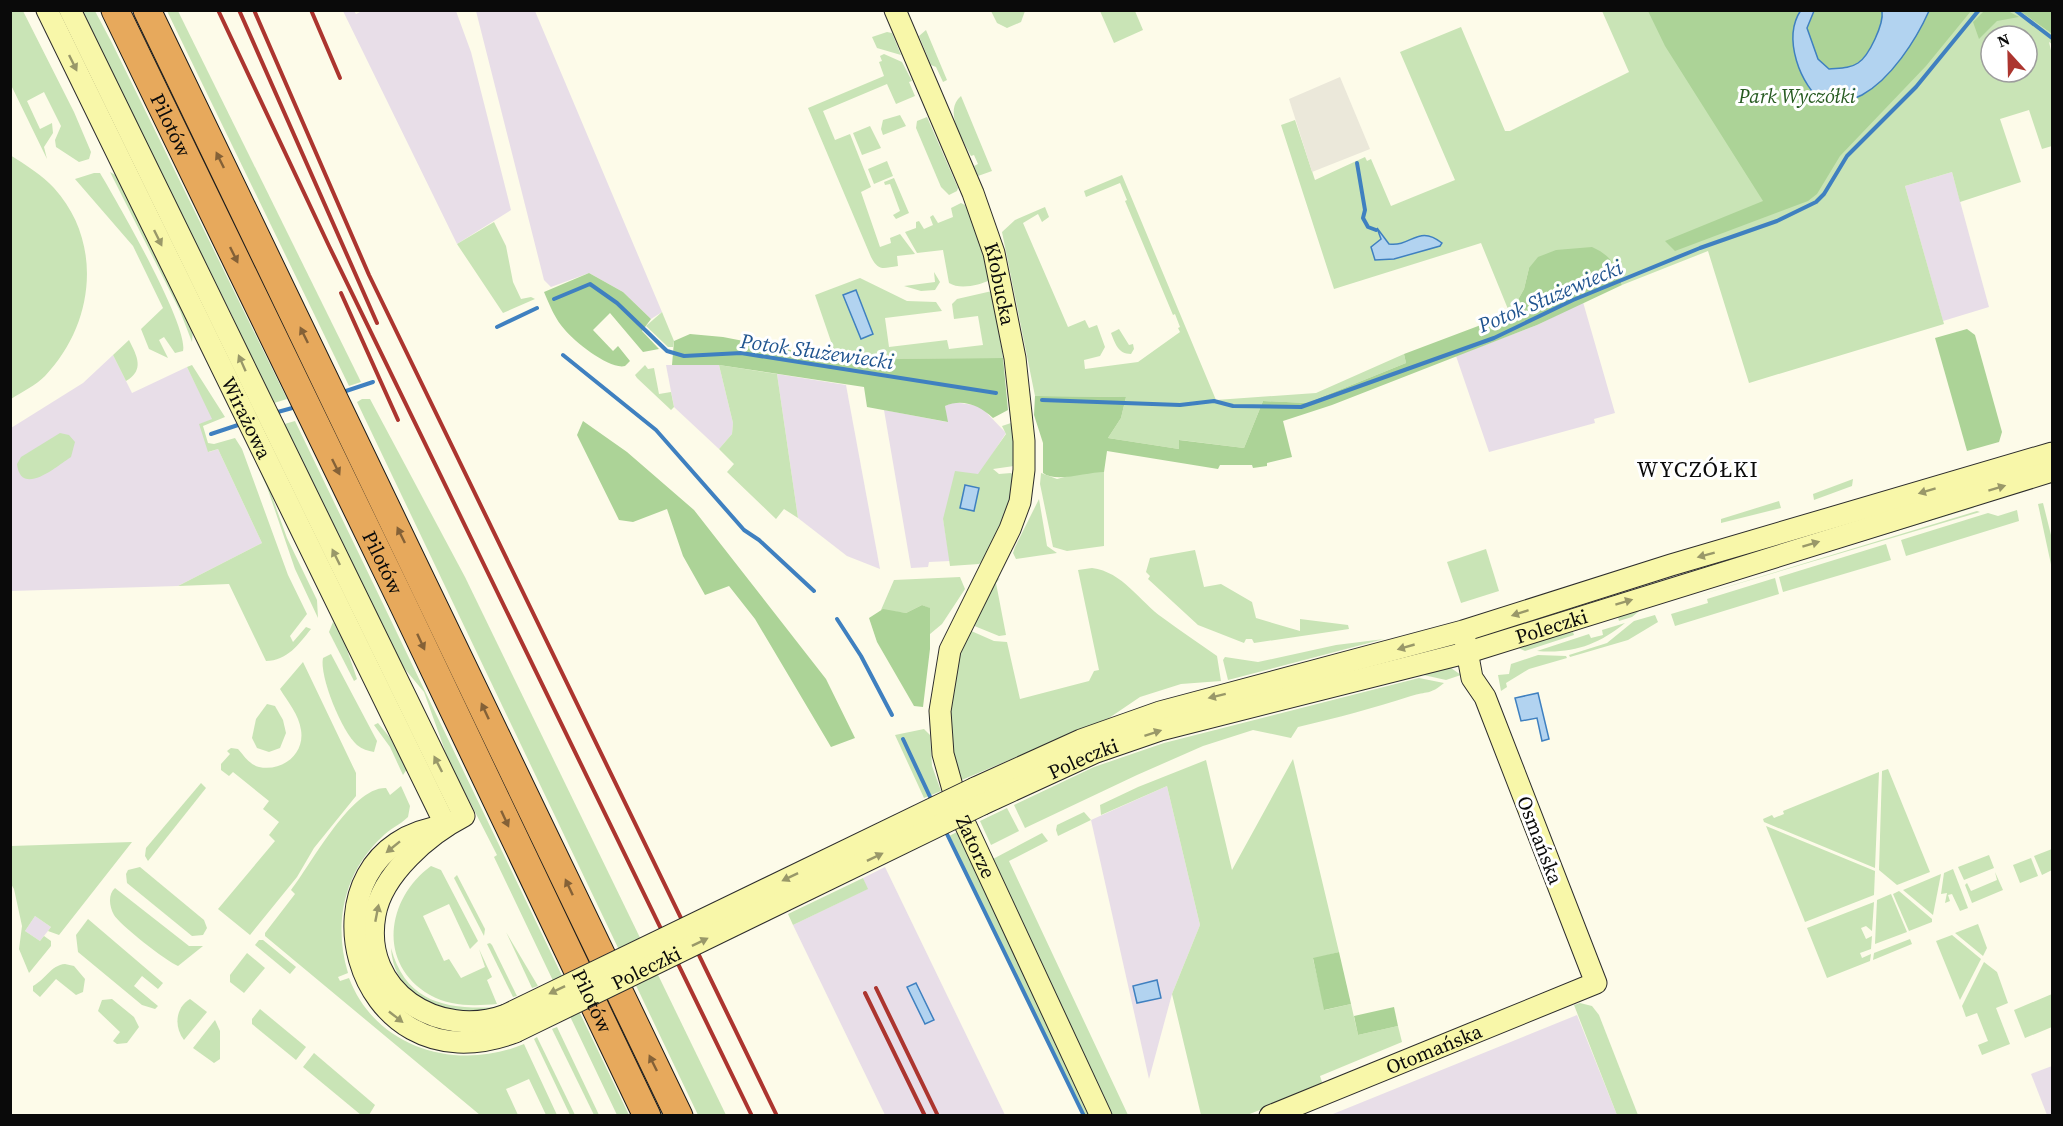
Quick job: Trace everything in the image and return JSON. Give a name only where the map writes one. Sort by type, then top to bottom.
[{"type":"highway","name":"Pilotów","points":[[115,10],[646,1116]]},
{"type":"highway","name":"Pilotów","points":[[147,10],[679,1116]]},
{"type":"main road","name":"Wirażowa","points":[[47,10],[253,409]]},
{"type":"main road","name":"Wirażowa","points":[[70,10],[198,268],[262,429],[455,821]]},
{"type":"main road","name":"Kłobucka","points":[[895,10],[983,221],[1002,285],[1015,358],[1024,441],[1024,470],[1020,502],[1011,529],[990,569]]},
{"type":"main road","name":"Poleczki","points":[[455,821],[406,836],[385,853],[367,878],[357,906],[354,929],[357,956],[365,979],[376,998],[389,1013],[411,1029],[436,1039],[464,1043],[498,1038],[511,1023],[979,796],[1081,740],[1160,712],[1462,631],[1671,565],[2052,453]]},
{"type":"main road","name":"Poleczki","points":[[979,796],[1160,730],[1469,652],[2052,471]]},
{"type":"main road","name":"Zatorze","points":[[990,569],[950,650],[940,711],[944,763],[959,811],[1101,1116]]},
{"type":"main road","name":"Osmańska","points":[[1462,631],[1469,652],[1472,678],[1485,697],[1596,983]]},
{"type":"main road","name":"Otomańska","points":[[1270,1116],[1596,983]]},
{"type":"shaded area","points":[[343,11],[354,11],[356,14],[362,11],[456,11],[471,52],[511,210],[457,244]]},
{"type":"shaded area","points":[[476,11],[535,11],[662,312],[651,319],[623,292],[589,273],[551,287],[544,280]]},
{"type":"shaded area","points":[[1340,77],[1370,149],[1312,172],[1289,99]]},
{"type":"shaded area","points":[[1952,172],[1989,307],[1943,321],[1905,186]]},
{"type":"shaded area","points":[[1583,302],[1615,413],[1594,419],[1595,423],[1489,452],[1456,356],[1537,325]]},
{"type":"shaded area","points":[[113,355],[132,393],[187,367],[213,419],[200,424],[209,452],[218,449],[262,543],[178,586],[11,591],[11,428],[83,383]]},
{"type":"shaded area","points":[[666,365],[719,365],[733,423],[732,434],[719,449],[674,407]]},
{"type":"shaded area","points":[[777,374],[846,385],[880,569],[847,556],[798,518]]},
{"type":"shaded area","points":[[953,402],[980,406],[1006,433],[986,464],[990,485],[943,519],[950,561],[929,562],[928,567],[911,568],[884,410],[947,422],[945,406]]},
{"type":"shaded area","points":[[1167,786],[1200,925],[1172,994],[1149,1079],[1091,820]]},
{"type":"shaded area","points":[[885,867],[1005,1115],[885,1115],[793,925],[867,889],[863,878]]},
{"type":"shaded area","points":[[35,916],[51,927],[40,941],[25,931]]},
{"type":"shaded area","points":[[1577,1015],[1617,1115],[1328,1116]]},
{"type":"shaded area","points":[[2052,1066],[2052,1115],[2047,1115],[2031,1074]]},
{"type":"green space","points":[[11,10],[23,11],[74,112],[91,152],[89,159],[79,162],[56,147],[55,140],[61,126],[44,92],[27,101],[40,129],[52,123],[53,133],[44,147],[47,159],[11,85]]},
{"type":"green space","points":[[79,11],[95,11],[287,399],[271,404],[230,311]]},
{"type":"green space","points":[[167,11],[178,11],[361,382],[349,386]]},
{"type":"green space","points":[[991,11],[1025,11],[1021,22],[1007,28],[997,23]]},
{"type":"green space","points":[[1100,11],[1135,11],[1143,30],[1114,43]]},
{"type":"green space","points":[[1602,11],[2027,11],[2024,14],[2038,24],[1979,24],[1979,84],[2039,84],[2039,25],[2052,34],[2052,44],[2049,42],[2052,55],[2052,146],[2042,149],[2029,110],[2000,119],[2021,182],[1960,202],[1952,172],[1905,186],[1944,324],[1749,383],[1708,251],[1622,285],[1615,263],[1529,268],[1524,289],[1510,314],[1481,243],[1334,289],[1281,125],[1295,120],[1315,180],[1365,157],[1367,161],[1371,159],[1391,206],[1455,180],[1400,52],[1461,27],[1505,131],[1510,131],[1629,72]]},
{"type":"green space","name":"Park Wyczółki","points":[[1648,11],[1801,11],[1794,30],[1795,50],[1809,88],[1861,95],[1893,67],[1929,11],[1971,11],[1926,66],[1840,156],[1817,194],[1808,201],[1675,251],[1665,241],[1763,201],[1665,46]]},
{"type":"green space","points":[[1814,11],[1882,11],[1882,17],[1875,39],[1862,59],[1851,66],[1828,69],[1818,59],[1807,28]]},
{"type":"green space","points":[[1984,11],[2008,11],[2019,17],[1997,21],[1994,24],[1979,24],[1979,39],[1973,22]]},
{"type":"green space","points":[[2020,11],[2052,11],[2052,34],[2039,24]]},
{"type":"green space","points":[[926,30],[947,80],[943,82],[936,67],[931,65],[919,36]]},
{"type":"green space","points":[[887,32],[892,33],[901,55],[877,48],[872,37]]},
{"type":"green space","points":[[884,54],[902,62],[912,81],[909,82],[915,96],[896,104],[887,84],[823,111],[835,140],[850,134],[871,187],[861,192],[880,247],[891,243],[890,238],[900,234],[915,254],[897,256],[898,266],[885,268],[876,265],[871,257],[808,108],[884,76],[879,62],[882,61],[880,56]]},
{"type":"green space","points":[[961,96],[992,171],[978,176],[974,166],[978,164],[974,155],[971,156],[954,117],[956,102]]},
{"type":"green space","points":[[900,115],[906,126],[883,135],[881,129],[883,120]]},
{"type":"green space","points":[[927,117],[958,188],[949,195],[941,187],[916,128],[917,121]]},
{"type":"green space","points":[[870,126],[881,148],[862,155],[853,133]]},
{"type":"green space","points":[[10,155],[34,170],[49,183],[70,210],[81,233],[86,258],[87,284],[83,309],[62,356],[45,376],[11,399]]},
{"type":"green space","points":[[887,161],[893,176],[874,184],[868,169]]},
{"type":"green space","points":[[110,172],[119,177],[193,329],[192,342],[180,311]]},
{"type":"green space","points":[[100,173],[121,209],[175,316],[182,337],[183,351],[175,353],[164,337],[159,340],[168,358],[149,349],[141,329],[163,308],[133,246],[75,179]]},
{"type":"green space","points":[[1122,175],[1216,400],[1316,393],[1404,354],[1406,363],[1307,403],[1263,401],[1244,448],[1180,440],[1179,449],[1108,438],[1121,418],[1126,397],[1035,396],[1002,232],[1015,220],[1045,207],[1049,217],[1042,222],[1038,214],[1023,223],[1068,327],[1085,320],[1089,328],[1097,325],[1105,347],[1100,356],[1084,360],[1085,369],[1138,362],[1180,332],[1175,314],[1173,315],[1125,201],[1127,200],[1120,183],[1086,197],[1084,191]]},
{"type":"green space","points":[[894,178],[909,213],[896,219],[893,215],[900,211],[890,184],[885,185],[884,182]]},
{"type":"green space","points":[[961,203],[965,205],[980,240],[990,280],[976,285],[964,286],[949,283],[943,250],[917,253],[905,232],[916,228],[916,222],[919,221],[924,229],[933,225],[930,217],[933,215],[938,223],[953,217],[951,208]]},
{"type":"green space","points":[[494,222],[506,246],[513,282],[521,299],[531,297],[535,299],[503,313],[457,244]]},
{"type":"green space","points":[[1592,247],[1612,262],[1622,285],[1537,325],[1332,405],[1283,421],[1292,457],[1267,463],[1267,466],[1253,468],[1252,465],[1220,465],[1218,469],[1107,451],[1104,472],[1064,477],[1049,476],[1043,473],[1043,443],[1034,415],[1035,396],[1126,397],[1121,418],[1108,438],[1179,449],[1179,440],[1244,448],[1263,401],[1307,403],[1406,363],[1404,354],[1510,314],[1524,289],[1529,268],[1538,257],[1556,250]]},
{"type":"green space","points":[[934,272],[940,282],[935,290],[921,291],[904,286],[935,282]]},
{"type":"green space","points":[[589,273],[623,292],[651,319],[642,331],[659,349],[643,352],[610,313],[593,330],[613,351],[618,346],[630,361],[625,366],[602,360],[584,348],[565,330],[544,292]]},
{"type":"green space","points":[[860,278],[907,301],[936,302],[942,311],[885,318],[889,347],[947,340],[949,349],[983,345],[978,316],[954,319],[952,304],[957,299],[992,291],[1003,358],[837,359],[815,295]]},
{"type":"green space","points":[[662,312],[674,341],[673,347],[668,347],[646,326]]},
{"type":"green space","points":[[1119,329],[1129,345],[1133,344],[1134,349],[1131,354],[1120,350],[1116,344],[1111,333]]},
{"type":"green space","points":[[1967,329],[1975,335],[2002,432],[1999,442],[1967,451],[1935,338]]},
{"type":"green space","points":[[690,334],[723,337],[837,359],[1003,358],[1008,410],[993,418],[971,404],[952,404],[945,406],[948,422],[867,407],[864,387],[719,365],[672,365],[674,341]]},
{"type":"green space","points":[[129,340],[138,362],[136,372],[126,381],[113,355]]},
{"type":"green space","points":[[192,365],[225,417],[203,426],[208,443],[214,444],[235,438],[242,449],[288,575],[307,614],[290,636],[293,642],[306,627],[311,629],[292,651],[280,658],[266,661],[229,584],[178,586],[262,543],[218,449],[208,452],[199,424],[212,419],[187,367]]},
{"type":"green space","points":[[645,365],[648,369],[654,368],[659,394],[671,392],[674,407],[671,410],[635,375]]},
{"type":"green space","points":[[719,365],[777,374],[798,518],[784,509],[776,519],[727,472],[734,464],[719,449],[732,434],[733,423]]},
{"type":"green space","points":[[370,399],[465,577],[726,1115],[698,1115],[357,402]]},
{"type":"green space","points":[[295,421],[629,1115],[617,1115],[494,857],[497,855],[448,759],[424,692],[394,656],[281,425]]},
{"type":"green space","points":[[583,421],[627,452],[694,510],[826,679],[855,738],[831,747],[755,619],[729,586],[705,595],[683,556],[667,509],[633,522],[619,520],[577,435]]},
{"type":"green space","points":[[1014,422],[1014,466],[993,469],[999,474],[1011,473],[1014,476],[1008,515],[986,558],[979,564],[950,566],[943,519],[955,471],[978,474],[1006,434],[1002,426]]},
{"type":"green space","points":[[60,433],[69,435],[75,442],[71,457],[40,477],[25,479],[20,474],[17,464],[21,457]]},
{"type":"green space","points":[[249,447],[266,480],[287,538],[317,600],[318,618],[295,569],[267,487]]},
{"type":"green space","points":[[1083,472],[1104,472],[1104,546],[1067,551],[1053,547],[1040,484],[1041,473],[1057,479]]},
{"type":"green space","points":[[1853,479],[1852,486],[1814,500],[1813,494]]},
{"type":"green space","points":[[1039,499],[1047,546],[1057,553],[1016,559],[1013,553],[1015,547]]},
{"type":"green space","points":[[1779,501],[1781,508],[1721,523],[1721,519]]},
{"type":"green space","points":[[1979,503],[1973,508],[1643,608],[1632,617],[1619,621],[1618,617],[1636,607]]},
{"type":"green space","points":[[2043,503],[2052,539],[2052,569],[2038,504]]},
{"type":"green space","points":[[2017,510],[2019,521],[1906,556],[1901,540],[1988,513],[1998,516]]},
{"type":"green space","points":[[1977,511],[1980,512],[1683,600]]},
{"type":"green space","points":[[1886,544],[1891,560],[1783,592],[1779,577]]},
{"type":"green space","points":[[1486,549],[1499,591],[1461,603],[1447,562]]},
{"type":"green space","points":[[1195,550],[1204,587],[1221,584],[1252,602],[1256,618],[1300,631],[1300,619],[1348,625],[1349,629],[1254,643],[1252,639],[1246,639],[1244,643],[1198,625],[1148,579],[1150,576],[1146,572],[1150,558]]},
{"type":"green space","points":[[1092,568],[1113,575],[1122,581],[1154,611],[1217,656],[1221,681],[1181,684],[1140,697],[1109,718],[957,782],[948,724],[954,665],[969,630],[994,641],[1007,642],[1020,699],[1089,681],[1094,671],[1099,670],[1078,570]]},
{"type":"green space","points":[[960,577],[965,589],[942,624],[930,634],[929,608],[922,605],[906,613],[881,610],[894,580]]},
{"type":"green space","points":[[1000,578],[996,583],[1006,635],[999,636],[972,625],[996,580]]},
{"type":"green space","points":[[1775,578],[1779,594],[1675,626],[1671,614],[1708,603],[1707,599]]},
{"type":"green space","points":[[922,605],[930,608],[930,649],[923,707],[914,706],[877,642],[869,618],[883,609],[906,613]]},
{"type":"green space","points":[[1655,615],[1658,622],[1628,640],[1570,657],[1569,655],[1607,643],[1634,621]]},
{"type":"green space","points":[[333,622],[345,644],[357,679],[354,681],[329,632]]},
{"type":"green space","points":[[1625,623],[1605,637],[1584,646],[1562,651],[1537,651],[1589,634],[1591,638],[1603,635],[1602,630]]},
{"type":"green space","points":[[1573,632],[1574,635],[1525,651],[1514,646]]},
{"type":"green space","points":[[1384,639],[1228,680],[1223,660],[1225,657],[1258,662],[1336,645]]},
{"type":"green space","points":[[331,654],[377,741],[374,752],[357,745],[339,717],[328,690],[323,666],[323,658]]},
{"type":"green space","points":[[1538,655],[1566,656],[1567,658],[1529,669],[1506,683],[1507,687],[1501,691],[1498,675],[1509,674],[1511,664]]},
{"type":"green space","points":[[303,662],[356,773],[356,796],[314,848],[297,877],[250,935],[218,909],[275,841],[269,835],[279,822],[263,809],[269,801],[233,772],[229,776],[221,770],[221,764],[230,754],[227,751],[231,748],[238,749],[247,760],[256,766],[268,768],[283,764],[296,754],[301,739],[300,724],[280,689]]},
{"type":"green space","points":[[1445,667],[1461,675],[1446,680],[1419,674]]},
{"type":"green space","points":[[1419,678],[1444,683],[1428,692],[1298,727],[1291,738],[1253,730],[1203,746],[1025,828],[1014,805],[1094,767],[1164,743]]},
{"type":"green space","points":[[267,704],[275,706],[283,720],[286,733],[280,748],[269,752],[257,748],[252,738],[256,719]]},
{"type":"green space","points":[[378,723],[391,739],[407,769],[403,775],[390,747],[374,725]]},
{"type":"green space","points":[[924,729],[930,735],[932,766],[941,791],[924,798],[895,735]]},
{"type":"green space","points":[[1293,759],[1339,952],[1313,959],[1325,1010],[1351,1004],[1358,1035],[1398,1026],[1402,1042],[1320,1076],[1323,1085],[1247,1115],[1201,1115],[1172,994],[1200,925],[1167,786],[1101,815],[1100,805],[1206,760],[1232,870]]},
{"type":"green space","points":[[1888,769],[1930,872],[1897,885],[1879,870],[1882,771]]},
{"type":"green space","points":[[1879,772],[1875,868],[1764,822],[1763,819],[1772,815],[1774,818],[1784,814],[1783,811]]},
{"type":"green space","points":[[201,783],[206,788],[148,861],[145,856],[146,848]]},
{"type":"green space","points":[[401,786],[410,806],[408,817],[385,834],[369,851],[351,882],[345,900],[342,936],[348,973],[338,977],[340,981],[349,978],[362,1002],[378,1022],[399,1037],[422,1048],[447,1054],[473,1055],[499,1052],[524,1044],[557,1115],[546,1115],[529,1079],[506,1089],[518,1115],[480,1115],[265,936],[295,894],[291,890],[346,813],[359,800],[373,791],[386,788],[390,795]]},
{"type":"green space","points":[[1007,808],[1019,831],[991,845],[980,821]]},
{"type":"green space","points":[[1084,812],[1091,820],[1058,836],[1057,825]]},
{"type":"green space","points":[[1766,826],[1875,871],[1874,895],[1805,922]]},
{"type":"green space","points":[[957,832],[1093,1115],[1082,1115],[947,837]]},
{"type":"green space","points":[[1042,833],[1048,841],[1009,861],[1128,1115],[1108,1115],[992,868],[993,859]]},
{"type":"green space","points":[[132,842],[59,935],[48,931],[51,927],[35,916],[25,931],[40,941],[44,936],[51,941],[51,946],[29,973],[19,949],[22,926],[11,884],[11,846]]},
{"type":"green space","points":[[2052,849],[2052,870],[2042,875],[2034,856]]},
{"type":"green space","points":[[1989,855],[1994,868],[1964,880],[1958,867]]},
{"type":"green space","points":[[2031,858],[2038,876],[2020,883],[2013,865]]},
{"type":"green space","points":[[431,866],[441,870],[478,941],[470,949],[449,904],[423,916],[444,961],[449,959],[461,978],[485,967],[479,949],[492,977],[487,980],[497,1004],[463,1005],[438,999],[413,982],[401,966],[395,949],[394,931],[397,913],[404,896]]},
{"type":"green space","points":[[140,867],[204,920],[207,928],[203,935],[192,936],[127,883],[128,870]]},
{"type":"green space","points":[[1953,869],[1968,908],[1960,911],[1952,894],[1948,895],[1950,901],[1945,903],[1947,893],[1941,894],[1944,873]]},
{"type":"green space","points":[[1995,872],[2003,890],[1972,903],[1965,885],[1967,883],[1971,891],[1997,880]]},
{"type":"green space","points":[[1941,874],[1933,915],[1903,890]]},
{"type":"green space","points":[[457,875],[485,929],[484,936],[454,878]]},
{"type":"green space","points":[[863,878],[868,889],[793,925],[788,914]]},
{"type":"green space","points":[[115,888],[189,946],[203,946],[178,966],[164,958],[114,915],[110,900]]},
{"type":"green space","points":[[1899,891],[1932,919],[1932,922],[1909,931],[1893,894]]},
{"type":"green space","points":[[1891,894],[1907,932],[1875,944],[1877,900]]},
{"type":"green space","points":[[1874,902],[1872,931],[1866,926],[1861,928],[1866,939],[1872,936],[1871,949],[1860,953],[1862,958],[1871,954],[1870,961],[1827,978],[1807,928]]},
{"type":"green space","points":[[88,919],[163,983],[158,989],[142,976],[134,986],[158,1006],[155,1009],[142,1005],[78,952],[76,935]]},
{"type":"green space","points":[[1978,924],[1987,948],[1983,956],[1955,933]]},
{"type":"green space","points":[[506,932],[538,986],[532,988]]},
{"type":"green space","points":[[1952,935],[1981,959],[1960,1000],[1936,941]]},
{"type":"green space","points":[[1910,939],[1912,944],[1873,960],[1874,953]]},
{"type":"green space","points":[[259,940],[263,940],[296,967],[290,974],[255,945]]},
{"type":"green space","points":[[490,943],[517,996],[513,997],[487,944]]},
{"type":"green space","points":[[391,948],[398,967],[407,981],[432,1000],[463,1007],[499,1007],[477,1013],[467,1013],[449,1011],[424,1001],[405,985],[398,974]]},
{"type":"green space","points":[[1339,952],[1351,1004],[1324,1010],[1313,958]]},
{"type":"green space","points":[[247,953],[265,968],[244,993],[230,982],[230,975]]},
{"type":"green space","points":[[1984,962],[1997,972],[2008,1003],[1996,1008],[2010,1044],[1982,1055],[1978,1045],[1988,1041],[1977,1013],[1966,1017],[1962,1006]]},
{"type":"green space","points":[[65,964],[74,966],[85,979],[83,992],[76,995],[56,979],[40,997],[33,991],[33,986],[52,970]]},
{"type":"green space","points":[[2052,994],[2052,1027],[2025,1038],[2014,1010]]},
{"type":"green space","points":[[112,999],[134,1017],[139,1027],[127,1043],[117,1044],[113,1041],[120,1032],[98,1011],[102,1000]]},
{"type":"green space","points":[[190,999],[207,1012],[184,1040],[179,1029],[178,1018],[181,1007]]},
{"type":"green space","points":[[1580,1003],[1592,1006],[1599,1015],[1638,1115],[1617,1115],[1574,1005]]},
{"type":"green space","points":[[1394,1007],[1398,1026],[1358,1035],[1354,1016]]},
{"type":"green space","points":[[260,1009],[306,1047],[296,1060],[252,1024],[252,1019]]},
{"type":"green space","points":[[215,1020],[220,1031],[220,1059],[214,1063],[193,1048]]},
{"type":"green space","points":[[557,1027],[599,1115],[594,1115],[552,1029]]},
{"type":"green space","points":[[537,1037],[575,1115],[570,1115],[534,1039]]},
{"type":"green space","points":[[314,1053],[375,1105],[369,1115],[361,1115],[303,1067]]},
{"type":"water","points":[[1801,10],[1814,11],[1807,28],[1818,59],[1829,69],[1851,66],[1862,59],[1871,47],[1878,31],[1882,11],[1929,11],[1902,58],[1873,88],[1858,97],[1825,104],[1808,86],[1796,61],[1793,34]]},
{"type":"water","points":[[1377,228],[1389,244],[1397,244],[1421,236],[1434,238],[1442,243],[1440,246],[1394,259],[1375,260],[1371,247],[1381,239]]},
{"type":"water","points":[[856,290],[873,334],[861,339],[843,295]]},
{"type":"water","points":[[965,485],[979,488],[974,511],[960,508]]},
{"type":"water","points":[[1538,693],[1549,739],[1542,741],[1537,718],[1521,721],[1515,698]]},
{"type":"water","points":[[1157,980],[1161,998],[1137,1003],[1133,986]]},
{"type":"water","points":[[916,983],[934,1020],[925,1024],[907,987]]},
{"type":"waterway","name":"Potok Służewiecki","points":[[1042,400],[1180,405],[1214,401],[1233,406],[1301,407],[1494,338],[1573,300],[1700,248],[1777,221],[1816,202],[1824,194],[1847,156],[1916,87],[1979,10]]},
{"type":"waterway","points":[[2015,10],[2052,38]]},
{"type":"waterway","points":[[1357,163],[1365,210],[1363,218],[1368,227],[1376,230]]},
{"type":"waterway","name":"Potok Służewiecki","points":[[554,299],[590,284],[617,303],[667,351],[684,356],[741,353],[996,393]]},
{"type":"waterway","name":"Potok Służewiecki","points":[[497,327],[537,308]]},
{"type":"waterway","points":[[563,355],[656,430],[744,530],[759,540],[814,591]]},
{"type":"waterway","name":"Potok Służewiecki","points":[[343,392],[373,382]]},
{"type":"waterway","name":"Potok Służewiecki","points":[[274,413],[296,407]]},
{"type":"waterway","name":"Potok Służewiecki","points":[[211,434],[241,424]]},
{"type":"waterway","points":[[837,619],[861,656],[892,715]]},
{"type":"waterway","points":[[903,739],[932,801]]},
{"type":"waterway","points":[[945,830],[1084,1116]]},
{"type":"railway","points":[[218,10],[329,246],[752,1116]]},
{"type":"railway","points":[[239,10],[377,323]]},
{"type":"railway","points":[[254,10],[369,275],[777,1116]]},
{"type":"railway","points":[[311,10],[340,78]]},
{"type":"railway","points":[[341,293],[398,420]]},
{"type":"railway","points":[[876,988],[938,1116]]},
{"type":"railway","points":[[865,993],[925,1116]]},
{"type":"district","name":"WYCZÓŁKI","points":[[1698,469]]}]
